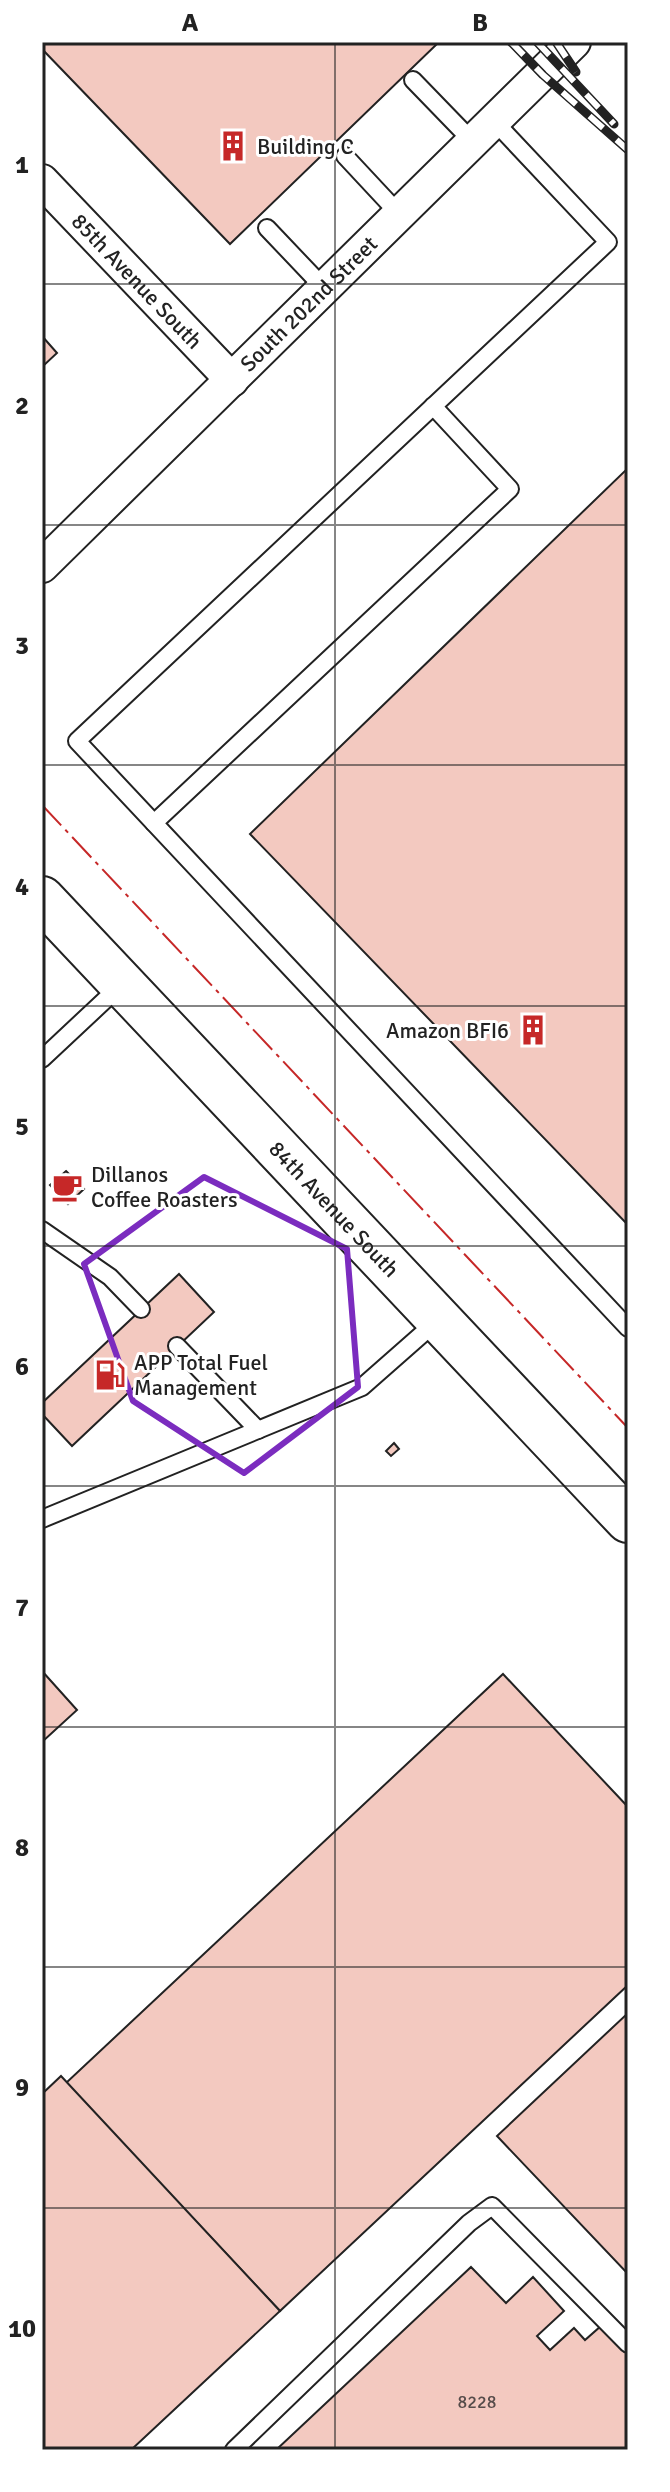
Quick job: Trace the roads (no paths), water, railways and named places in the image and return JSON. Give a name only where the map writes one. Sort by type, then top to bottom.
[{"type":"main road","name":"84th Avenue South","points":[[42,899],[628,1520]]},
{"type":"street","name":"South 202nd Street","points":[[42,566],[574,42]]},
{"type":"street","name":"85th Avenue South","points":[[42,181],[232,380]]},
{"type":"lane","points":[[413,80],[484,132],[608,242],[77,741],[628,1328]]},
{"type":"lane","points":[[345,156],[400,215]]},
{"type":"lane","points":[[267,228],[325,289]]},
{"type":"lane","points":[[154,823],[510,489],[433,406]]},
{"type":"lane","points":[[42,1059],[123,984]]},
{"type":"lane","points":[[42,1230],[110,1277],[141,1309]]},
{"type":"lane","points":[[42,1519],[362,1387],[439,1319]]},
{"type":"lane","points":[[177,1346],[258,1430]]},
{"type":"lane","points":[[234,2450],[469,2223],[492,2206],[628,2344]]},
{"type":"railway","points":[[511,42],[543,75],[628,150]]},
{"type":"railway","points":[[537,42],[614,124]]},
{"type":"railway","points":[[556,42],[576,72]]},
{"type":"place","name":"Building C","points":[[233,146]]},
{"type":"place","name":"Amazon BFI6","points":[[533,1030]]},
{"type":"place","name":"Dillanos Coffee Roasters","points":[[67,1187]]},
{"type":"place","name":"APP Total Fuel Management","points":[[110,1375]]}]
